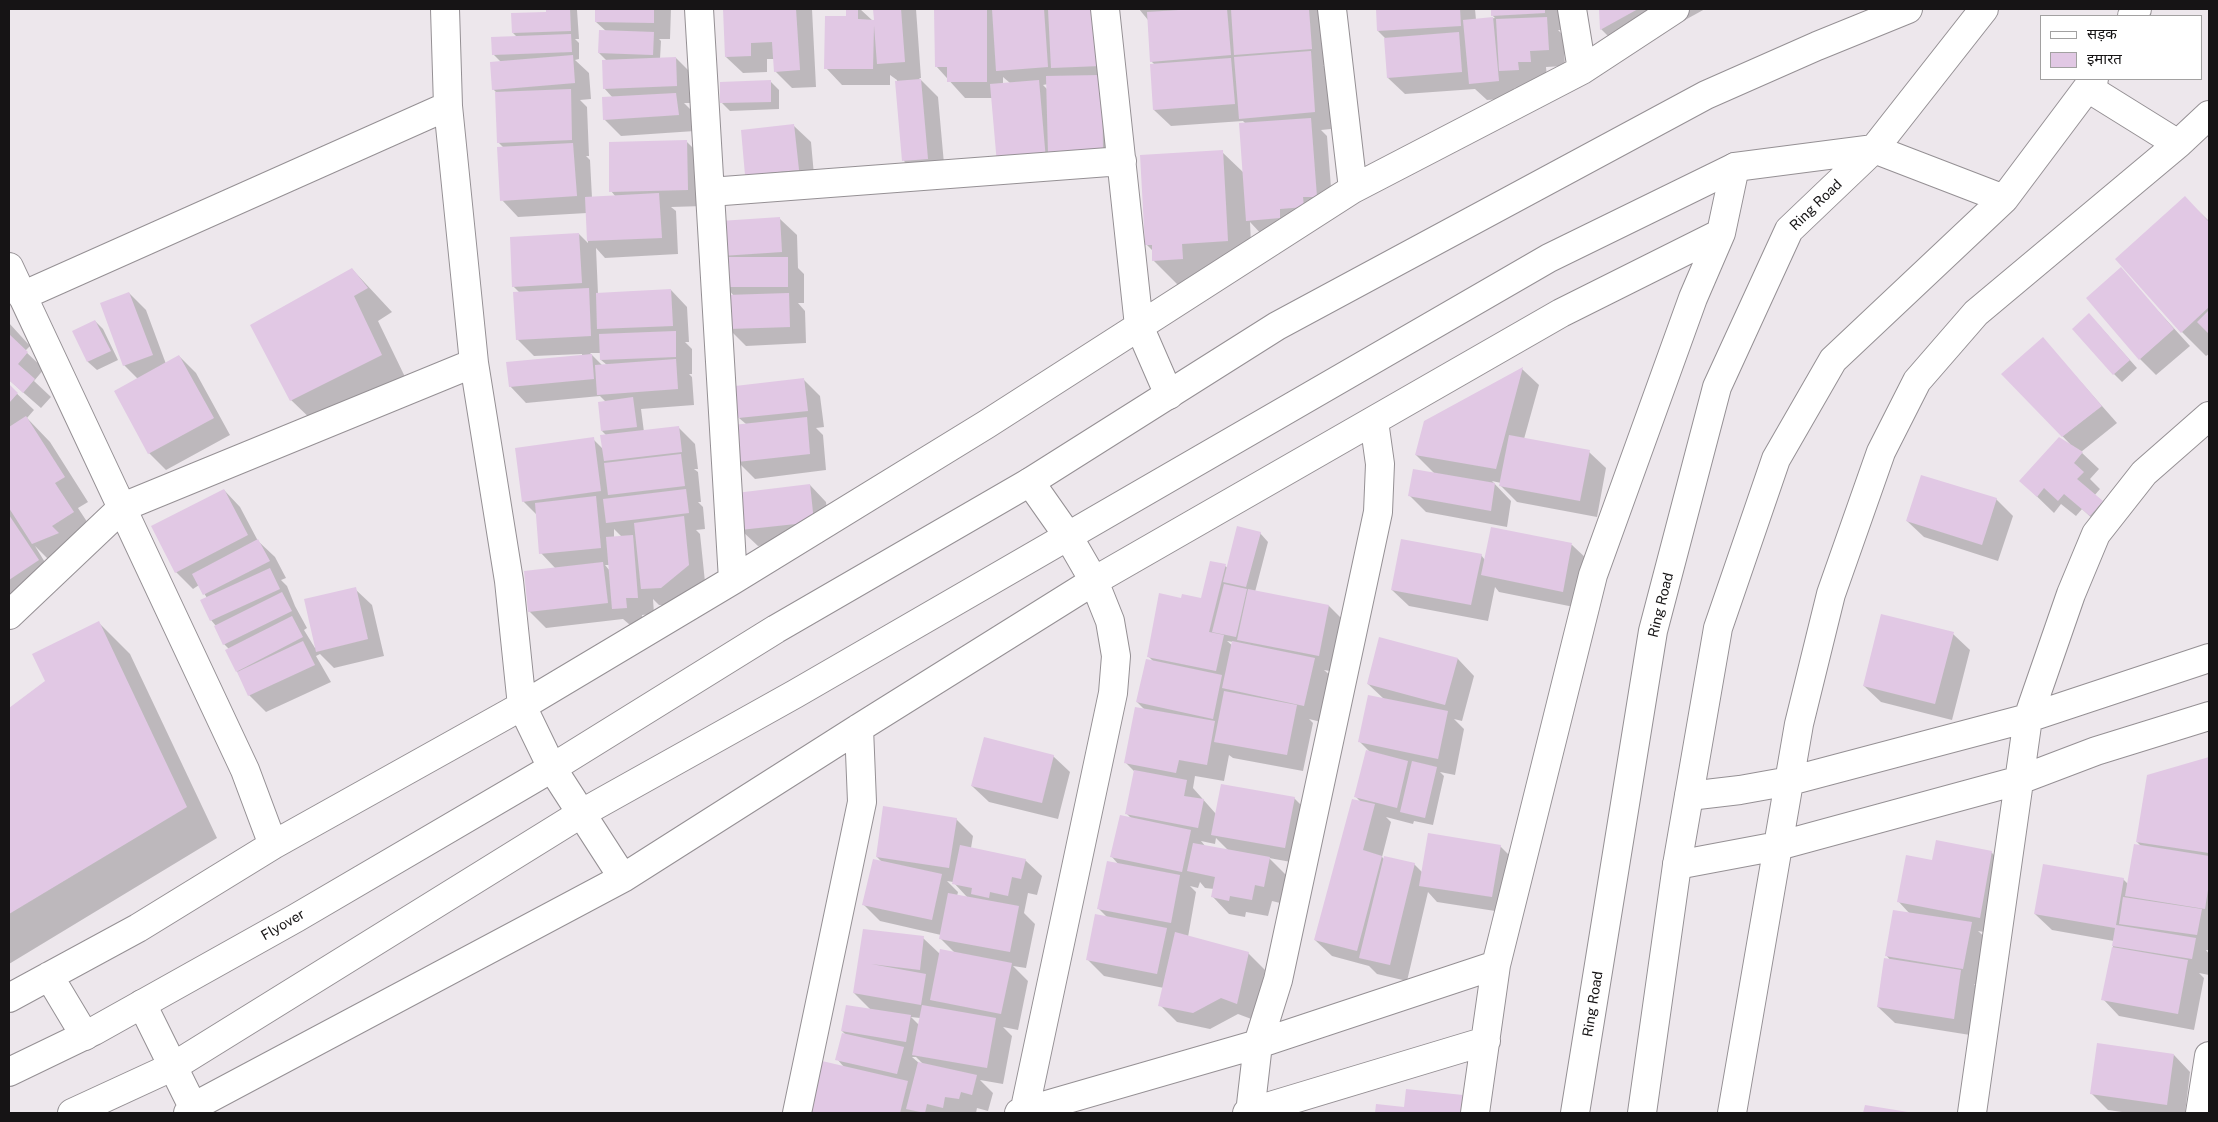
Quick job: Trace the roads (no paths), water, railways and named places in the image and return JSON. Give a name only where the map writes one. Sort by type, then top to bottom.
[{"type":"street","points":[[445,9],[448,106],[474,363],[508,581],[522,706],[552,768],[623,878]]},
{"type":"street","points":[[699,9],[733,580]]},
{"type":"street","points":[[1105,9],[1139,326],[1168,394]]},
{"type":"street","points":[[1332,9],[1353,189]]},
{"type":"street","points":[[1572,9],[1582,70]]},
{"type":"street","points":[[9,998],[138,928],[273,845],[522,706],[733,580],[987,424],[1353,189],[1582,70],[1675,9]]},
{"type":"street","name":"Flyover","points":[[9,1072],[85,1036],[296,918],[552,768],[776,629],[1030,482],[1277,326],[1706,96],[1817,46],[1908,9]]},
{"type":"street","name":"Ring Road","points":[[1575,1113],[1653,632],[1718,387],[1789,230],[1874,149],[1984,9]]},
{"type":"street","points":[[1642,1113],[1677,865],[1718,628],[1776,459],[1833,360],[2004,199],[2091,84],[2178,144]]},
{"type":"street","points":[[22,296],[448,106]]},
{"type":"street","points":[[1732,1113],[1799,724],[1831,594],[1881,452],[1916,381],[1976,313],[2178,144],[2209,115]]},
{"type":"street","points":[[72,1113],[174,1066],[582,813],[795,694],[1549,258],[1735,167],[1874,149],[2004,199]]},
{"type":"street","points":[[710,192],[1122,161]]},
{"type":"street","points":[[1476,1113],[1496,965],[1593,575],[1693,298],[1721,232],[1735,167]]},
{"type":"street","points":[[142,1004],[174,1066],[192,1111],[623,878],[1094,581],[1561,313],[1721,232]]},
{"type":"street","points":[[9,267],[245,770],[273,845]]},
{"type":"street","points":[[9,615],[122,507],[474,363]]},
{"type":"street","points":[[1972,1113],[2017,781],[2028,718],[2071,594],[2096,534],[2144,473],[2209,416]]},
{"type":"street","points":[[1374,421],[1380,464],[1378,512],[1278,980],[1258,1044],[1249,1113],[1486,1041]]},
{"type":"street","points":[[1030,482],[1068,536],[1094,581],[1110,621],[1116,656],[1113,693],[1022,1113],[1258,1044],[1496,965]]},
{"type":"street","points":[[1689,796],[1740,790],[1790,781],[2028,718],[2209,658]]},
{"type":"street","points":[[1677,865],[1778,846],[2017,781],[2096,751],[2209,716]]},
{"type":"street","points":[[798,1113],[862,802],[859,728]]},
{"type":"street","points":[[49,976],[85,1036]]},
{"type":"street","points":[[2200,1113],[2209,1056]]}]
